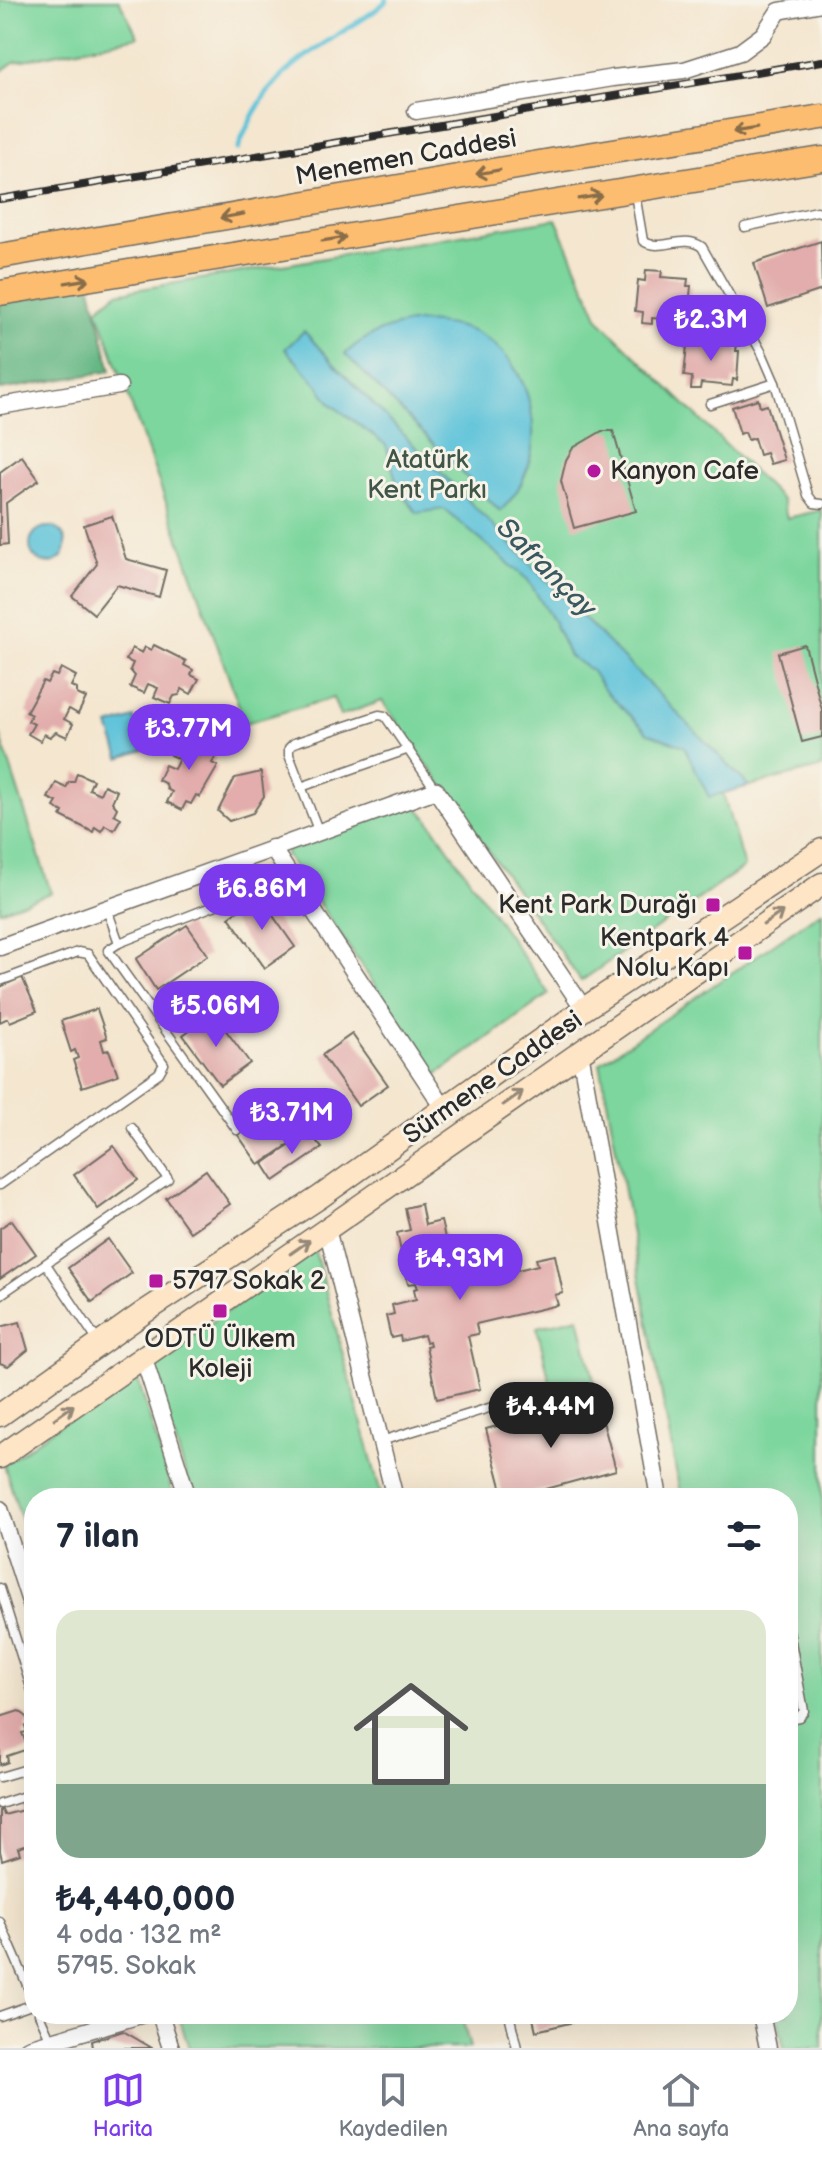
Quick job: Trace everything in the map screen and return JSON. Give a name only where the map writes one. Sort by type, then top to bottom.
[{"type":"main road","name":"Menemen Caddesi","points":[[0,256],[822,117]]},
{"type":"main road","points":[[0,293],[822,159]]},
{"type":"main road","name":"Sürmene Caddesi","points":[[0,1415],[100,1343],[320,1197],[584,1009],[822,850]]},
{"type":"main road","points":[[791,870],[814,889]]},
{"type":"main road","name":"Sürmene Caddesi","points":[[0,1457],[814,889]]},
{"type":"main road","points":[[554,1030],[576,1054]]},
{"type":"main road","points":[[320,1197],[327,1229]]},
{"type":"street","points":[[416,111],[613,78],[684,70],[740,52],[763,35],[778,6],[822,3]]},
{"type":"street","points":[[0,406],[119,386]]},
{"type":"street","points":[[0,947],[436,790],[584,1009]]},
{"type":"street","points":[[272,848],[444,1108]]},
{"type":"street","points":[[576,1054],[652,1488]]},
{"type":"street","points":[[327,1229],[393,1488]]},
{"type":"street","points":[[143,1356],[185,1488]]},
{"type":"street","points":[[0,1509],[24,1583]]},
{"type":"street","points":[[28,2048],[110,2024]]},
{"type":"street","points":[[163,2024],[171,2048]]},
{"type":"street","points":[[763,2024],[768,2048]]},
{"type":"lane","points":[[635,190],[643,241],[649,245],[684,241],[702,247],[762,353],[775,383],[808,495],[814,503],[822,504]]},
{"type":"lane","points":[[745,227],[817,211],[822,213]]},
{"type":"lane","points":[[710,404],[775,383]]},
{"type":"lane","points":[[318,830],[289,755],[289,748],[294,743],[379,715],[391,721],[436,790]]},
{"type":"lane","points":[[301,787],[409,749]]},
{"type":"lane","points":[[237,1130],[108,950],[275,882]]},
{"type":"lane","points":[[107,909],[119,943]]},
{"type":"lane","points":[[0,981],[78,952],[88,954],[164,1064],[159,1073],[0,1185]]},
{"type":"lane","points":[[0,1295],[168,1179],[132,1128]]},
{"type":"lane","points":[[46,1264],[100,1343]]},
{"type":"lane","points":[[381,1441],[525,1397]]},
{"type":"lane","points":[[0,1588],[24,1665]]},
{"type":"lane","points":[[798,1679],[804,1711],[798,1717]]},
{"type":"lane","points":[[0,1777],[24,1770]]},
{"type":"lane","points":[[0,1804],[24,1796]]},
{"type":"lane","points":[[0,1922],[24,1978]]},
{"type":"lane","points":[[0,2016],[24,2006]]},
{"type":"lane","points":[[43,2024],[51,2041]]},
{"type":"lane","points":[[511,2024],[517,2048]]},
{"type":"green space","points":[[0,0],[119,0],[138,37],[14,62],[0,72]]},
{"type":"green space","name":"Atatürk Kent Parkı","points":[[556,219],[600,321],[782,500],[787,518],[822,510],[822,767],[723,793],[744,867],[581,981],[382,701],[340,716],[333,698],[245,723],[97,309],[117,293]]},
{"type":"green space","points":[[89,279],[111,371],[0,390],[0,295]]},
{"type":"green space","points":[[0,734],[51,893],[0,911]]},
{"type":"green space","points":[[401,805],[416,806],[428,819],[549,994],[436,1075],[286,855],[287,844]]},
{"type":"green space","points":[[822,911],[822,2048],[784,2048],[779,2024],[798,2024],[798,1488],[679,1488],[600,1063]]},
{"type":"green space","points":[[314,1248],[379,1488],[190,1488],[152,1366]]},
{"type":"green space","points":[[579,1317],[597,1393],[555,1403],[537,1327]]},
{"type":"green space","points":[[135,1370],[171,1488],[24,1488],[24,1528],[4,1465]]},
{"type":"green space","points":[[181,2024],[464,2024],[470,2048],[189,2048]]},
{"type":"water","points":[[417,322],[452,325],[484,337],[503,353],[518,373],[528,396],[532,446],[527,470],[516,492],[500,511],[345,354],[379,332]]},
{"type":"water","points":[[304,331],[749,786],[709,797],[684,746],[648,733],[605,691],[591,670],[569,656],[553,621],[528,580],[444,509],[417,513],[398,488],[386,445],[331,404],[285,349]]},
{"type":"water","points":[[48,527],[61,532],[66,545],[61,558],[48,563],[35,558],[30,545],[35,532]]},
{"type":"water","points":[[134,718],[144,750],[120,758],[109,726]]},
{"type":"building","points":[[821,241],[822,290],[768,308],[754,263]]},
{"type":"building","points":[[646,270],[662,271],[661,277],[688,279],[687,286],[691,286],[688,315],[684,314],[683,321],[652,318],[652,324],[642,323],[643,312],[635,311],[638,280],[645,281]]},
{"type":"building","points":[[695,335],[711,336],[710,342],[737,344],[737,380],[733,379],[732,386],[701,383],[700,389],[691,389],[692,377],[684,376],[687,345],[694,346]]},
{"type":"building","points":[[758,399],[760,407],[767,405],[784,460],[770,464],[766,453],[759,455],[754,438],[748,440],[745,432],[740,434],[732,407]]},
{"type":"building","name":"Kanyon Cafe","points":[[602,431],[613,431],[636,511],[574,528],[561,481],[566,460],[573,448]]},
{"type":"building","points":[[22,456],[39,480],[6,503],[8,544],[0,545],[0,472]]},
{"type":"building","points":[[112,516],[126,559],[166,570],[159,597],[117,585],[94,614],[72,596],[97,564],[84,525]]},
{"type":"building","points":[[154,645],[186,661],[184,665],[193,670],[191,675],[199,679],[191,694],[182,689],[170,704],[154,697],[158,688],[148,684],[144,693],[130,687],[135,676],[130,670],[133,663],[126,660],[132,648],[142,653],[145,647],[151,650]]},
{"type":"building","points":[[805,645],[822,710],[822,737],[802,742],[778,653]]},
{"type":"building","points":[[61,668],[76,676],[71,686],[77,689],[77,694],[86,698],[78,714],[69,709],[64,719],[73,724],[67,737],[56,732],[50,737],[44,734],[40,741],[28,734],[34,724],[28,721],[31,715],[26,712],[43,681],[47,683],[52,674],[57,676]]},
{"type":"building","points":[[203,738],[215,744],[210,754],[216,757],[212,763],[218,766],[200,797],[196,795],[191,804],[186,802],[182,810],[167,802],[172,792],[158,780],[165,765],[174,769],[179,759],[170,755],[176,741],[187,746],[193,742],[200,745]]},
{"type":"building","points":[[261,772],[264,796],[253,813],[229,821],[218,811],[235,778]]},
{"type":"building","points":[[77,773],[93,780],[89,789],[100,794],[104,785],[117,791],[112,802],[117,808],[114,814],[121,818],[114,830],[105,825],[101,831],[95,827],[93,832],[61,816],[63,812],[54,807],[57,802],[48,798],[56,783],[66,788],[69,782],[74,782]]},
{"type":"building","points":[[259,896],[295,947],[265,968],[229,917]]},
{"type":"building","points":[[187,925],[208,955],[156,990],[136,959]]},
{"type":"building","points":[[22,977],[37,1011],[10,1022],[8,1018],[0,1022],[0,987]]},
{"type":"building","points":[[97,1009],[107,1038],[101,1040],[104,1051],[109,1050],[118,1075],[82,1087],[73,1060],[78,1058],[75,1050],[71,1052],[61,1021]]},
{"type":"building","points":[[213,1013],[250,1063],[220,1085],[183,1035]]},
{"type":"building","points":[[352,1034],[388,1085],[358,1106],[322,1055]]},
{"type":"building","points":[[289,1100],[310,1130],[259,1165],[238,1135]]},
{"type":"building","points":[[309,1132],[322,1148],[274,1181],[263,1164]]},
{"type":"building","points":[[114,1146],[138,1180],[98,1209],[74,1175]]},
{"type":"building","points":[[206,1170],[230,1204],[190,1232],[166,1198]]},
{"type":"building","points":[[421,1204],[425,1225],[441,1221],[454,1276],[462,1274],[464,1283],[538,1265],[536,1259],[555,1255],[563,1293],[555,1295],[558,1305],[476,1324],[478,1334],[468,1336],[480,1389],[437,1399],[426,1346],[430,1345],[429,1341],[426,1342],[424,1335],[401,1341],[400,1336],[391,1338],[386,1316],[394,1314],[392,1305],[416,1299],[414,1289],[418,1288],[416,1283],[408,1284],[397,1233],[410,1230],[405,1208]]},
{"type":"building","points":[[12,1220],[36,1254],[0,1279],[0,1228]]},
{"type":"building","points":[[108,1239],[132,1273],[92,1302],[68,1268]]},
{"type":"building","points":[[20,1322],[28,1350],[8,1366],[0,1363],[0,1327]]},
{"type":"building","points":[[597,1399],[616,1470],[550,1488],[501,1488],[486,1429]]},
{"type":"building","points":[[19,1711],[24,1715],[24,1750],[7,1756],[8,1762],[0,1765],[0,1717]]},
{"type":"building","points":[[24,1802],[24,1846],[18,1848],[20,1854],[2,1860],[0,1810],[4,1815],[23,1810],[21,1803]]},
{"type":"building","points":[[534,2024],[565,2024],[536,2031]]},
{"type":"building","points":[[123,2031],[152,2048],[93,2048],[92,2041]]},
{"type":"waterway","name":"Safrançay","points":[[238,149],[256,109],[278,80],[306,56],[387,0]]},
{"type":"railway","points":[[0,199],[822,61]]},
{"type":"place","name":"Kanyon Cafe","points":[[594,471]]},
{"type":"place","name":"Kent Park Durağı","points":[[713,905]]},
{"type":"place","name":"Kentpark 4 Nolu Kapı","points":[[745,953]]},
{"type":"place","name":"5797 Sokak 2","points":[[156,1281]]},
{"type":"place","name":"ODTÜ Ülkem Koleji","points":[[220,1311]]}]
